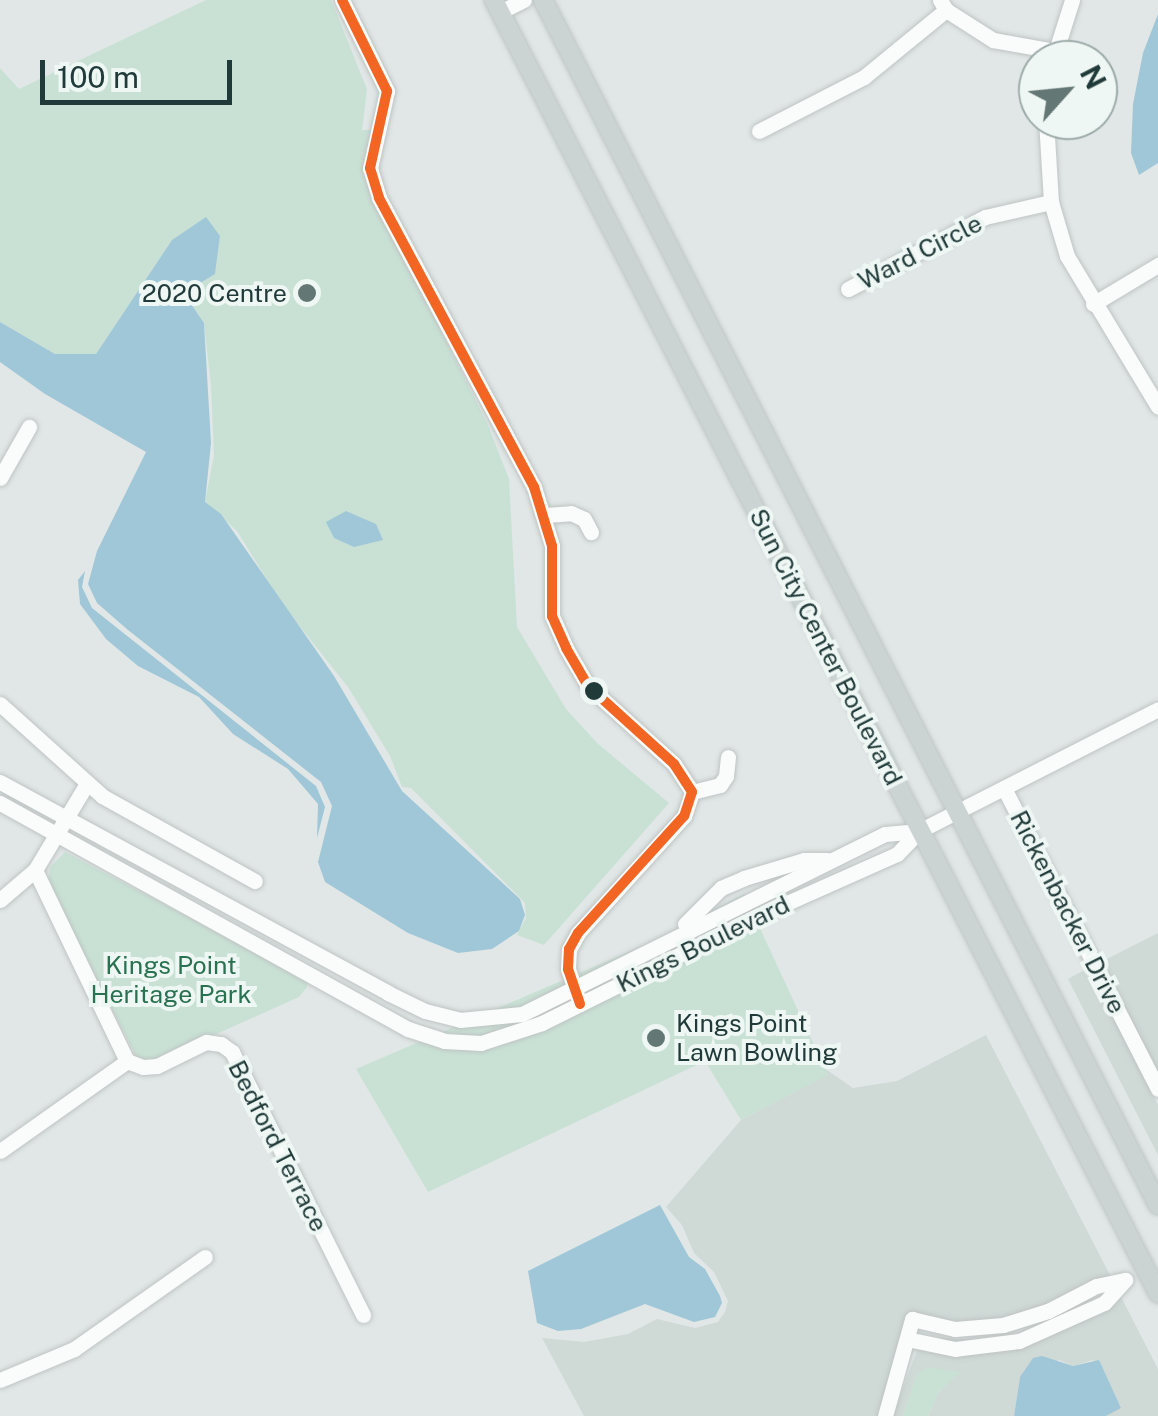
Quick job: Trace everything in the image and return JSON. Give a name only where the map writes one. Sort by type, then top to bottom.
[{"type":"main road","name":"Sun City Center Boulevard","points":[[543,0],[1158,1205]]},
{"type":"main road","name":"Sun City Center Boulevard","points":[[497,6],[919,832],[1152,1267],[1158,1293]]},
{"type":"street","points":[[342,0],[386,92],[370,168],[379,198],[534,487],[552,546],[552,616],[566,648],[588,686],[674,764],[692,792]]},
{"type":"street","points":[[497,6],[524,0]]},
{"type":"street","points":[[1059,40],[1072,0]]},
{"type":"street","points":[[759,131],[864,77],[943,5],[993,40],[1018,47]]},
{"type":"street","points":[[1047,140],[1051,202],[1068,256],[1093,304],[1158,407]]},
{"type":"street","name":"Ward Circle","points":[[848,289],[985,218],[1051,202]]},
{"type":"street","points":[[1093,304],[1158,265]]},
{"type":"street","points":[[0,478],[28,427]]},
{"type":"street","points":[[545,515],[571,513],[584,519],[591,532]]},
{"type":"street","points":[[0,704],[86,785],[255,881]]},
{"type":"street","name":"Kings Boulevard","points":[[0,804],[364,1007],[444,1042],[481,1043],[511,1036],[897,854],[919,832],[1158,709]]},
{"type":"street","points":[[692,792],[720,785],[726,776],[728,757]]},
{"type":"street","name":"Kings Boulevard","points":[[0,782],[425,1011],[460,1020],[522,1014],[884,834],[919,832]]},
{"type":"street","points":[[0,900],[36,870],[86,785]]},
{"type":"street","name":"Rickenbacker Drive","points":[[1004,788],[1158,1089]]},
{"type":"street","points":[[580,1004],[571,988],[569,948],[578,932],[684,816],[692,792]]},
{"type":"street","points":[[0,1150],[127,1061],[36,870]]},
{"type":"street","name":"Bedford Terrace","points":[[127,1061],[143,1067],[157,1066],[206,1042],[222,1044],[232,1052],[363,1315]]},
{"type":"street","points":[[0,1380],[74,1349],[205,1258]]},
{"type":"street","points":[[885,1416],[912,1320],[955,1329],[1003,1324],[1048,1310],[1096,1286],[1125,1280],[1152,1267]]},
{"type":"street","points":[[907,1339],[955,1350],[1019,1341],[1104,1303],[1125,1280]]},
{"type":"shaded area","points":[[1158,933],[1158,1072],[1101,962]]},
{"type":"shaded area","points":[[1088,968],[1158,1105],[1158,1155],[1068,979]]},
{"type":"shaded area","points":[[986,1035],[1112,1279],[1004,1327],[914,1322],[878,1416],[584,1416],[542,1338],[584,1342],[628,1334],[657,1319],[695,1328],[718,1322],[725,1312],[728,1301],[714,1272],[694,1253],[682,1225],[666,1207],[741,1120],[827,1075],[824,1068],[853,1088],[897,1081]]},
{"type":"shaded area","points":[[1118,1291],[1158,1369],[1158,1416],[1106,1416],[1121,1407],[1093,1360],[1073,1366],[1059,1360],[1020,1377],[1014,1416],[928,1416],[939,1392],[960,1372],[917,1374],[903,1416],[893,1416],[922,1337],[1003,1341]]},
{"type":"green space","points":[[206,0],[331,0],[367,89],[362,130],[373,130],[368,185],[487,423],[509,479],[517,627],[566,709],[597,743],[669,803],[544,945],[517,935],[526,918],[525,903],[411,788],[402,787],[390,756],[348,687],[282,604],[237,531],[205,502],[214,455],[211,386],[204,323],[191,304],[197,285],[215,273],[220,236],[172,240],[96,354],[55,354],[0,322],[0,68],[19,89]]},
{"type":"green space","name":"Kings Point Heritage Park","points":[[65,852],[308,980],[307,987],[299,997],[154,1062],[144,1062],[136,1056],[48,884],[50,867]]},
{"type":"green space","points":[[744,894],[828,1075],[741,1120],[705,1061],[428,1192],[356,1069],[647,944]]},
{"type":"green space","points":[[927,1367],[961,1372],[939,1392],[928,1416],[903,1416],[917,1374]]},
{"type":"water","points":[[1158,14],[1158,163],[1139,175],[1131,153],[1133,104],[1143,53]]},
{"type":"water","points":[[206,217],[220,236],[215,274],[197,285],[191,304],[204,323],[211,443],[205,502],[221,514],[334,676],[402,791],[520,899],[525,915],[519,931],[492,949],[458,953],[408,933],[325,882],[318,862],[332,806],[321,782],[128,630],[97,603],[88,584],[97,551],[146,452],[45,394],[0,362],[0,322],[55,354],[96,354],[172,240]]},
{"type":"water","points":[[346,511],[376,524],[383,540],[354,547],[334,538],[326,522]]},
{"type":"water","points":[[85,571],[82,587],[92,608],[316,786],[325,807],[317,838],[318,804],[288,769],[233,734],[199,697],[138,666],[106,639],[80,604],[78,580]]},
{"type":"water","points":[[660,1205],[689,1257],[705,1269],[720,1296],[722,1303],[715,1317],[694,1322],[645,1304],[581,1329],[558,1331],[537,1323],[528,1271]]},
{"type":"water","points":[[1042,1356],[1073,1366],[1099,1360],[1121,1408],[1106,1416],[1014,1416],[1020,1377],[1033,1358]]},
{"type":"transit line","points":[[342,0],[387,91],[370,168],[379,198],[534,487],[552,546],[552,616],[566,648],[588,686],[674,764],[692,792],[684,816],[578,933],[569,949],[568,969],[580,1004]]},
{"type":"place","name":"2020 Centre","points":[[307,293]]},
{"type":"place","name":"Kings Point Lawn Bowling","points":[[656,1038]]}]
